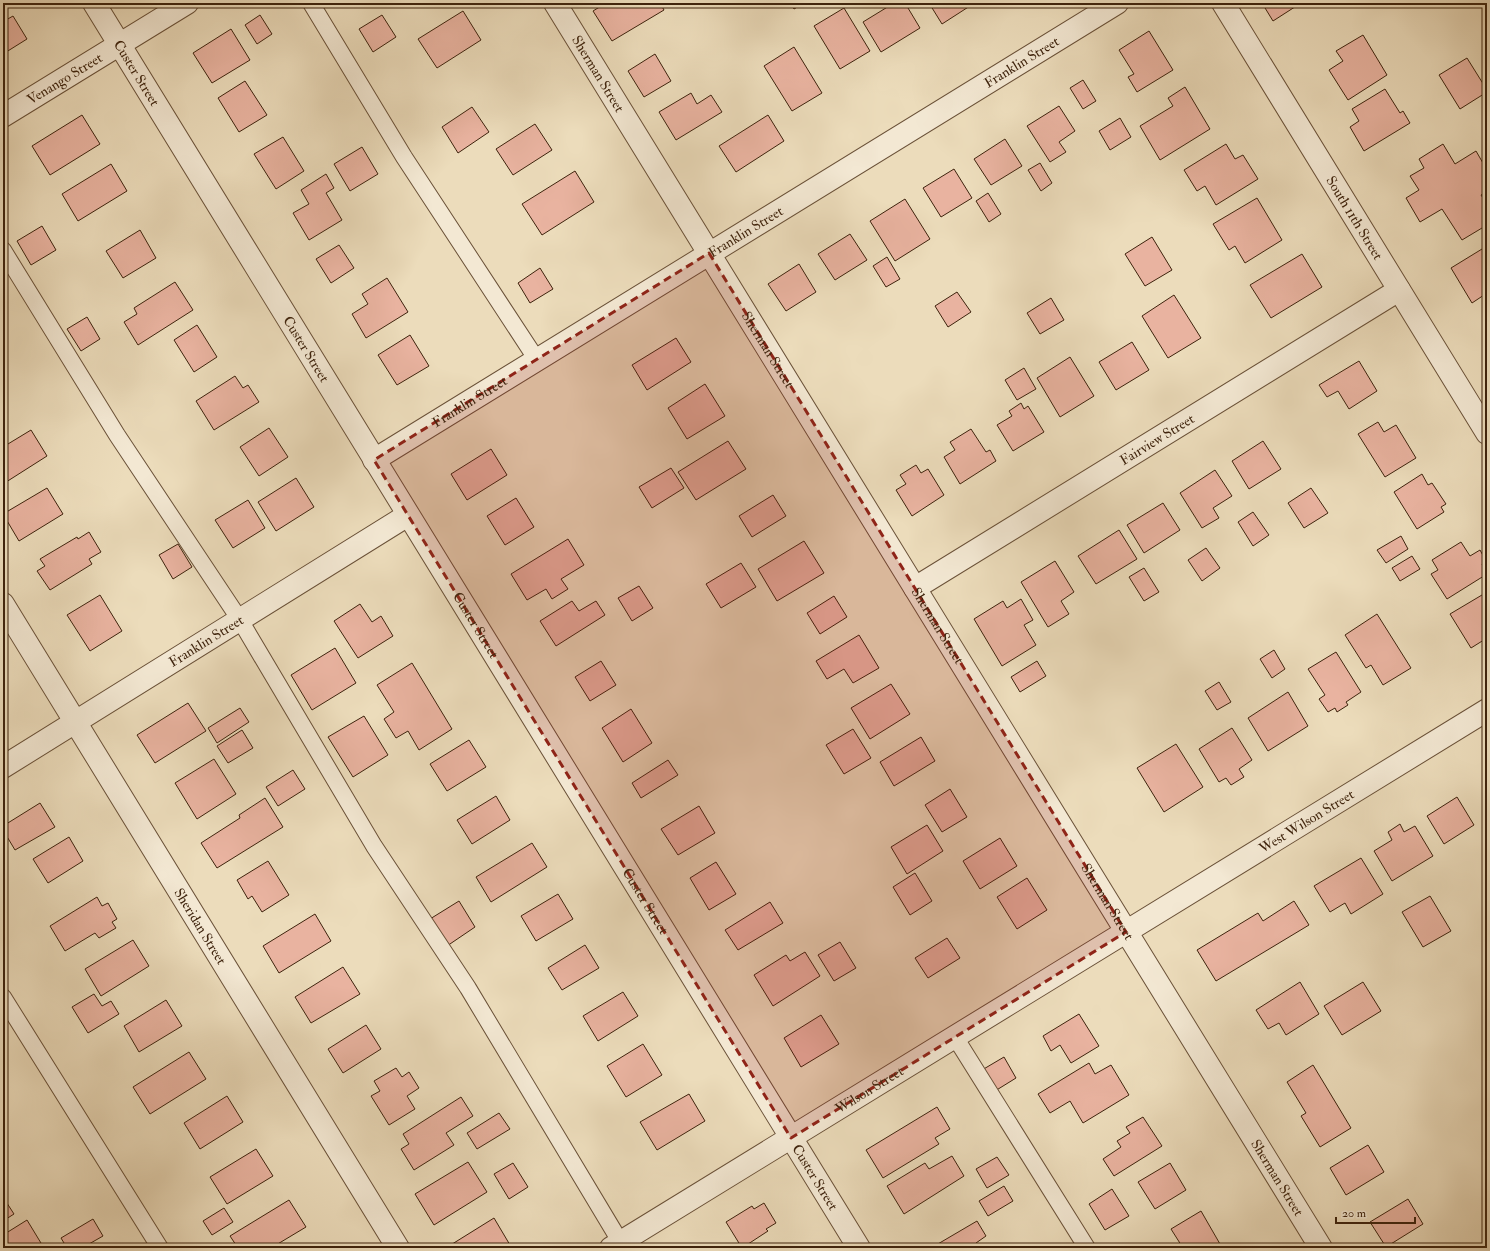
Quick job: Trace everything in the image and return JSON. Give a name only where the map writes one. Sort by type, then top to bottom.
[{"type":"street","name":"Custer Street","points":[[94,3],[859,1248]]},
{"type":"street","name":"Venango Street","points":[[3,116],[187,3]]},
{"type":"street","name":"Sherman Street","points":[[556,3],[1321,1248]]},
{"type":"street","name":"Franklin Street","points":[[374,460],[1117,3]]},
{"type":"street","name":"South 11th Street","points":[[1223,3],[1487,433]]},
{"type":"street","name":"Fairview Street","points":[[915,588],[1399,290]]},
{"type":"street","name":"Franklin Street","points":[[3,767],[76,723],[408,514]]},
{"type":"street","name":"Sheridan Street","points":[[3,604],[398,1248]]},
{"type":"street","name":"West Wilson Street","points":[[1126,932],[1487,710]]},
{"type":"street","name":"Wilson Street","points":[[618,1246],[1126,932]]},
{"type":"lane","points":[[311,3],[404,157],[537,360]]},
{"type":"lane","points":[[3,250],[117,435],[240,620],[374,846],[468,988],[618,1246]]},
{"type":"lane","points":[[3,997],[160,1248]]},
{"type":"lane","points":[[955,1037],[1087,1248]]},
{"type":"highlighted area","points":[[709,253],[1126,932],[791,1138],[374,460]]},
{"type":"building","points":[[606,3],[660,3],[664,10],[612,41],[593,11]]},
{"type":"building","points":[[790,3],[804,3],[794,9]]},
{"type":"building","points":[[894,3],[905,3],[920,28],[881,52],[863,22]]},
{"type":"building","points":[[929,3],[972,3],[973,4],[942,24]]},
{"type":"building","points":[[1262,3],[1301,3],[1273,21]]},
{"type":"building","points":[[844,8],[870,51],[840,69],[814,26]]},
{"type":"building","points":[[463,11],[481,40],[437,68],[418,39]]},
{"type":"building","points":[[260,15],[272,34],[257,44],[245,25]]},
{"type":"building","points":[[382,15],[396,37],[373,52],[359,29]]},
{"type":"building","points":[[3,16],[6,20],[13,16],[27,39],[3,54]]},
{"type":"building","points":[[231,29],[250,60],[212,83],[193,53]]},
{"type":"building","points":[[1149,31],[1173,70],[1137,92],[1128,77],[1134,74],[1119,50]]},
{"type":"building","points":[[1363,35],[1387,75],[1348,100],[1329,70],[1343,61],[1336,51]]},
{"type":"building","points":[[794,47],[822,93],[792,111],[764,66]]},
{"type":"building","points":[[655,54],[671,81],[644,97],[628,71]]},
{"type":"building","points":[[1467,58],[1487,92],[1460,109],[1439,75]]},
{"type":"building","points":[[1083,80],[1096,101],[1083,109],[1070,88]]},
{"type":"building","points":[[245,81],[267,115],[239,132],[218,98]]},
{"type":"building","points":[[1185,87],[1210,129],[1160,160],[1140,126],[1173,106],[1168,98]]},
{"type":"building","points":[[1385,89],[1400,113],[1403,111],[1410,123],[1364,151],[1350,127],[1359,121],[1352,109]]},
{"type":"building","points":[[691,93],[697,104],[711,95],[722,112],[676,140],[659,112]]},
{"type":"building","points":[[1059,106],[1075,131],[1059,142],[1066,152],[1050,162],[1027,126]]},
{"type":"building","points":[[472,107],[489,132],[458,153],[442,127]]},
{"type":"building","points":[[82,115],[100,144],[50,175],[32,146]]},
{"type":"building","points":[[768,115],[784,141],[736,172],[719,146]]},
{"type":"building","points":[[1120,118],[1131,137],[1110,150],[1099,131]]},
{"type":"building","points":[[535,124],[552,150],[513,175],[496,149]]},
{"type":"building","points":[[283,137],[304,171],[276,189],[254,154]]},
{"type":"building","points":[[1005,139],[1022,166],[991,185],[974,159]]},
{"type":"building","points":[[1226,144],[1235,159],[1243,155],[1258,179],[1216,205],[1205,186],[1197,191],[1184,170]]},
{"type":"building","points":[[1443,144],[1455,164],[1476,151],[1487,170],[1487,191],[1481,195],[1487,204],[1487,225],[1462,240],[1442,209],[1420,222],[1406,198],[1419,190],[1410,176],[1424,168],[1419,159]]},
{"type":"building","points":[[362,147],[378,174],[350,191],[334,164]]},
{"type":"building","points":[[1040,163],[1052,183],[1041,191],[1028,170]]},
{"type":"building","points":[[111,164],[127,191],[78,221],[62,194]]},
{"type":"building","points":[[954,169],[972,198],[941,217],[923,188]]},
{"type":"building","points":[[575,171],[594,202],[542,235],[522,204]]},
{"type":"building","points":[[326,174],[334,188],[326,193],[342,220],[309,240],[293,213],[309,204],[301,190]]},
{"type":"building","points":[[988,193],[1001,214],[989,222],[976,201]]},
{"type":"building","points":[[1257,198],[1282,240],[1245,263],[1235,246],[1229,250],[1213,224]]},
{"type":"building","points":[[905,199],[930,239],[895,261],[870,221]]},
{"type":"building","points":[[42,226],[56,250],[31,265],[17,241]]},
{"type":"building","points":[[140,230],[156,258],[123,278],[106,251]]},
{"type":"building","points":[[850,234],[867,260],[835,280],[818,254]]},
{"type":"building","points":[[1152,237],[1172,270],[1145,286],[1125,254]]},
{"type":"building","points":[[339,245],[354,268],[331,283],[316,259]]},
{"type":"building","points":[[1482,249],[1487,258],[1487,293],[1472,303],[1451,268]]},
{"type":"building","points":[[1302,254],[1322,287],[1271,318],[1250,285]]},
{"type":"building","points":[[887,257],[900,279],[886,287],[873,266]]},
{"type":"building","points":[[799,264],[816,292],[786,311],[768,284]]},
{"type":"building","points":[[540,268],[553,289],[530,303],[518,283]]},
{"type":"building","points":[[387,278],[408,312],[366,338],[352,314],[368,304],[362,294]]},
{"type":"building","points":[[175,282],[193,310],[138,345],[124,322],[137,314],[134,308]]},
{"type":"building","points":[[957,292],[971,312],[948,327],[935,306]]},
{"type":"building","points":[[1174,295],[1201,338],[1168,358],[1142,316]]},
{"type":"building","points":[[1051,298],[1064,320],[1040,334],[1027,313]]},
{"type":"building","points":[[87,317],[100,339],[81,351],[67,329]]},
{"type":"building","points":[[197,325],[217,357],[194,372],[174,340]]},
{"type":"building","points":[[410,335],[429,366],[397,385],[378,355]]},
{"type":"building","points":[[676,338],[691,362],[647,390],[632,365]]},
{"type":"building","points":[[1132,342],[1149,370],[1116,390],[1099,362]]},
{"type":"building","points":[[1070,357],[1094,396],[1060,417],[1037,378]]},
{"type":"building","points":[[1359,361],[1377,391],[1349,409],[1338,391],[1327,397],[1319,385]]},
{"type":"building","points":[[1024,368],[1036,389],[1017,400],[1005,380]]},
{"type":"building","points":[[235,376],[243,388],[248,385],[259,402],[214,430],[196,401]]},
{"type":"building","points":[[705,384],[725,416],[687,439],[668,408]]},
{"type":"building","points":[[1021,403],[1024,409],[1028,406],[1044,432],[1013,451],[997,425],[1012,416],[1009,411]]},
{"type":"building","points":[[1378,422],[1384,432],[1396,425],[1416,458],[1385,477],[1358,434]]},
{"type":"building","points":[[269,428],[288,457],[259,476],[240,447]]},
{"type":"building","points":[[971,429],[986,452],[990,450],[996,461],[960,484],[944,457],[955,450],[950,442]]},
{"type":"building","points":[[31,430],[47,456],[3,484],[3,447]]},
{"type":"building","points":[[728,441],[746,469],[696,500],[678,472]]},
{"type":"building","points":[[1263,441],[1281,469],[1249,489],[1232,461]]},
{"type":"building","points":[[491,449],[507,475],[467,500],[451,474]]},
{"type":"building","points":[[916,465],[921,473],[928,469],[944,495],[912,516],[896,490],[906,484],[900,475]]},
{"type":"building","points":[[671,468],[684,488],[652,508],[639,487]]},
{"type":"building","points":[[1215,470],[1232,496],[1213,508],[1219,518],[1202,528],[1180,493]]},
{"type":"building","points":[[1422,474],[1428,485],[1432,483],[1446,504],[1441,507],[1444,512],[1417,529],[1394,492]]},
{"type":"building","points":[[296,478],[314,507],[276,531],[258,502]]},
{"type":"building","points":[[47,488],[63,514],[19,541],[3,514]]},
{"type":"building","points":[[1311,488],[1328,513],[1304,528],[1288,503]]},
{"type":"building","points":[[773,495],[786,516],[752,537],[739,516]]},
{"type":"building","points":[[516,498],[534,527],[505,545],[487,516]]},
{"type":"building","points":[[248,500],[265,528],[233,548],[215,520]]},
{"type":"building","points":[[1163,503],[1180,530],[1144,553],[1127,525]]},
{"type":"building","points":[[1253,512],[1269,535],[1253,546],[1238,522]]},
{"type":"building","points":[[1119,530],[1137,559],[1096,584],[1078,556]]},
{"type":"building","points":[[89,532],[101,552],[89,559],[92,564],[50,590],[37,571],[45,566],[40,559],[77,537],[78,539]]},
{"type":"building","points":[[1401,536],[1408,549],[1386,563],[1377,550]]},
{"type":"building","points":[[568,539],[584,565],[561,579],[568,589],[552,599],[546,589],[527,600],[511,574]]},
{"type":"building","points":[[804,541],[824,573],[777,601],[758,569]]},
{"type":"building","points":[[1461,542],[1470,556],[1480,550],[1486,561],[1482,564],[1487,574],[1447,599],[1431,574],[1438,570],[1432,560]]},
{"type":"building","points":[[178,544],[192,567],[173,579],[159,555]]},
{"type":"building","points":[[1206,548],[1220,568],[1202,581],[1188,560]]},
{"type":"building","points":[[1412,556],[1420,569],[1400,581],[1392,568]]},
{"type":"building","points":[[1055,561],[1074,592],[1061,601],[1069,614],[1048,627],[1021,582]]},
{"type":"building","points":[[741,563],[756,587],[721,608],[706,584]]},
{"type":"building","points":[[1144,568],[1159,592],[1144,601],[1129,577]]},
{"type":"building","points":[[639,586],[653,608],[632,621],[618,598]]},
{"type":"building","points":[[1487,592],[1487,638],[1471,648],[1450,614]]},
{"type":"building","points":[[100,595],[122,631],[90,651],[67,615]]},
{"type":"building","points":[[834,596],[847,617],[820,634],[807,613]]},
{"type":"building","points":[[1021,599],[1033,620],[1024,625],[1036,645],[1002,666],[974,619],[1003,601],[1007,608]]},
{"type":"building","points":[[572,601],[579,611],[596,601],[605,615],[556,646],[540,621]]},
{"type":"building","points":[[360,604],[372,622],[381,616],[393,636],[358,658],[334,621]]},
{"type":"building","points":[[1377,614],[1411,668],[1383,685],[1371,665],[1366,668],[1345,635]]},
{"type":"building","points":[[859,635],[879,668],[853,683],[844,669],[827,679],[816,661]]},
{"type":"building","points":[[335,648],[356,683],[312,710],[291,675]]},
{"type":"building","points":[[1274,650],[1285,669],[1272,678],[1260,659]]},
{"type":"building","points":[[1336,652],[1361,692],[1346,702],[1348,705],[1337,712],[1335,708],[1328,712],[1319,699],[1325,695],[1308,669]]},
{"type":"building","points":[[601,661],[616,685],[590,701],[575,677]]},
{"type":"building","points":[[1037,661],[1046,676],[1020,692],[1011,677]]},
{"type":"building","points":[[412,663],[452,729],[419,750],[408,731],[396,738],[384,719],[394,712],[377,685]]},
{"type":"building","points":[[1219,682],[1231,702],[1217,710],[1205,691]]},
{"type":"building","points":[[891,684],[910,714],[870,739],[851,708]]},
{"type":"building","points":[[1288,692],[1308,726],[1268,751],[1248,718]]},
{"type":"building","points":[[188,703],[206,731],[155,763],[137,735]]},
{"type":"building","points":[[240,708],[249,722],[217,743],[208,728]]},
{"type":"building","points":[[631,709],[652,743],[623,762],[602,728]]},
{"type":"building","points":[[364,716],[388,755],[353,777],[328,737]]},
{"type":"building","points":[[1232,728],[1252,760],[1239,769],[1244,777],[1231,785],[1226,778],[1219,782],[1199,749]]},
{"type":"building","points":[[853,729],[871,758],[844,774],[826,745]]},
{"type":"building","points":[[242,730],[253,748],[228,763],[217,746]]},
{"type":"building","points":[[921,737],[935,761],[894,786],[880,762]]},
{"type":"building","points":[[469,740],[486,767],[447,791],[430,764]]},
{"type":"building","points":[[1176,744],[1203,787],[1164,812],[1137,768]]},
{"type":"building","points":[[214,759],[236,794],[197,819],[175,783]]},
{"type":"building","points":[[668,760],[678,775],[641,798],[632,783]]},
{"type":"building","points":[[293,770],[305,789],[278,806],[266,787]]},
{"type":"building","points":[[950,789],[967,817],[942,832],[925,805]]},
{"type":"building","points":[[496,796],[510,820],[472,844],[457,820]]},
{"type":"building","points":[[1457,797],[1474,825],[1444,844],[1427,816]]},
{"type":"building","points":[[265,798],[283,827],[217,868],[201,843],[240,818],[239,815]]},
{"type":"building","points":[[40,803],[55,827],[15,850],[3,830],[3,826]]},
{"type":"building","points":[[699,806],[715,833],[678,855],[661,829]]},
{"type":"building","points":[[1400,824],[1404,832],[1415,826],[1433,856],[1392,881],[1374,851],[1392,840],[1388,832]]},
{"type":"building","points":[[927,825],[943,851],[907,874],[891,847]]},
{"type":"building","points":[[69,837],[83,861],[48,883],[33,859]]},
{"type":"building","points":[[1000,838],[1017,866],[980,889],[963,861]]},
{"type":"building","points":[[532,843],[547,867],[491,902],[476,877]]},
{"type":"building","points":[[1361,858],[1383,894],[1351,914],[1345,903],[1330,912],[1314,886]]},
{"type":"building","points":[[268,861],[289,895],[262,912],[252,896],[248,899],[237,880]]},
{"type":"building","points":[[716,862],[736,894],[709,910],[690,878]]},
{"type":"building","points":[[915,873],[932,901],[910,915],[893,887]]},
{"type":"building","points":[[1027,878],[1047,910],[1017,929],[997,897]]},
{"type":"building","points":[[558,894],[573,919],[536,941],[521,916]]},
{"type":"building","points":[[1430,896],[1451,931],[1423,947],[1402,912]]},
{"type":"building","points":[[97,897],[102,906],[108,903],[117,919],[112,922],[116,928],[99,938],[95,933],[65,951],[50,926]]},
{"type":"building","points":[[459,901],[475,927],[447,946],[430,919]]},
{"type":"building","points":[[1294,901],[1309,925],[1216,981],[1197,950],[1258,913],[1263,921]]},
{"type":"building","points":[[770,902],[783,923],[738,950],[725,930]]},
{"type":"building","points":[[315,914],[331,941],[279,973],[263,946]]},
{"type":"building","points":[[947,938],[960,958],[928,978],[915,958]]},
{"type":"building","points":[[133,940],[149,966],[101,996],[85,969]]},
{"type":"building","points":[[840,942],[856,968],[834,981],[818,955]]},
{"type":"building","points":[[585,945],[599,968],[562,990],[548,968]]},
{"type":"building","points":[[805,952],[820,976],[773,1006],[754,975],[786,955],[790,961]]},
{"type":"building","points":[[343,967],[360,994],[311,1023],[295,997]]},
{"type":"building","points":[[1300,982],[1319,1014],[1286,1035],[1279,1023],[1268,1029],[1256,1010]]},
{"type":"building","points":[[1363,982],[1381,1011],[1342,1035],[1324,1006]]},
{"type":"building","points":[[623,992],[638,1016],[598,1041],[583,1016]]},
{"type":"building","points":[[94,994],[102,1006],[111,1001],[119,1014],[88,1033],[72,1007]]},
{"type":"building","points":[[166,1000],[182,1026],[139,1052],[124,1026]]},
{"type":"building","points":[[1079,1014],[1099,1046],[1071,1063],[1060,1045],[1051,1051],[1043,1036]]},
{"type":"building","points":[[821,1015],[839,1044],[801,1067],[784,1038]]},
{"type":"building","points":[[366,1025],[381,1049],[343,1073],[328,1049]]},
{"type":"building","points":[[643,1044],[662,1075],[626,1097],[607,1066]]},
{"type":"building","points":[[189,1052],[206,1079],[150,1114],[133,1087]]},
{"type":"building","points":[[1004,1057],[1016,1078],[995,1091],[982,1070]]},
{"type":"building","points":[[1089,1063],[1095,1074],[1111,1065],[1129,1095],[1083,1123],[1070,1101],[1050,1113],[1038,1094]]},
{"type":"building","points":[[1313,1065],[1351,1128],[1320,1147],[1301,1116],[1306,1113],[1287,1082]]},
{"type":"building","points":[[396,1068],[402,1077],[409,1072],[419,1088],[407,1096],[415,1109],[389,1125],[371,1096],[380,1091],[374,1081]]},
{"type":"building","points":[[689,1094],[705,1121],[657,1150],[640,1122]]},
{"type":"building","points":[[227,1096],[243,1122],[200,1149],[184,1123]]},
{"type":"building","points":[[461,1097],[473,1116],[446,1133],[454,1145],[414,1170],[401,1149],[409,1144],[403,1134]]},
{"type":"building","points":[[937,1107],[950,1129],[935,1138],[939,1144],[883,1178],[866,1150]]},
{"type":"building","points":[[499,1113],[510,1129],[477,1149],[467,1133]]},
{"type":"building","points":[[1143,1117],[1162,1146],[1114,1176],[1103,1159],[1121,1147],[1117,1141],[1130,1133],[1126,1127]]},
{"type":"building","points":[[1368,1145],[1384,1172],[1346,1195],[1330,1168]]},
{"type":"building","points":[[256,1149],[273,1176],[227,1204],[210,1177]]},
{"type":"building","points":[[952,1156],[964,1176],[904,1214],[887,1186],[925,1163],[929,1169]]},
{"type":"building","points":[[997,1157],[1009,1175],[987,1188],[976,1169]]},
{"type":"building","points":[[468,1162],[487,1192],[434,1225],[415,1194]]},
{"type":"building","points":[[513,1163],[528,1187],[509,1199],[494,1174]]},
{"type":"building","points":[[1170,1163],[1186,1190],[1155,1209],[1138,1182]]},
{"type":"building","points":[[1004,1186],[1013,1201],[988,1216],[979,1201]]},
{"type":"building","points":[[1112,1189],[1129,1216],[1105,1230],[1089,1204]]},
{"type":"building","points":[[3,1197],[14,1214],[3,1221]]},
{"type":"building","points":[[1408,1199],[1423,1224],[1386,1247],[1370,1222]]},
{"type":"building","points":[[289,1200],[306,1227],[271,1248],[238,1248],[230,1236]]},
{"type":"building","points":[[764,1203],[776,1223],[766,1229],[768,1231],[742,1248],[726,1222],[752,1206],[754,1209]]},
{"type":"building","points":[[224,1208],[233,1222],[212,1235],[203,1221]]},
{"type":"building","points":[[1201,1211],[1220,1244],[1214,1248],[1183,1248],[1171,1229]]},
{"type":"building","points":[[494,1218],[510,1245],[505,1248],[450,1248],[449,1246]]},
{"type":"building","points":[[93,1219],[103,1236],[82,1248],[67,1248],[61,1238]]},
{"type":"building","points":[[27,1220],[44,1248],[3,1248],[3,1235]]},
{"type":"building","points":[[977,1221],[986,1236],[976,1243],[979,1248],[931,1248]]}]
